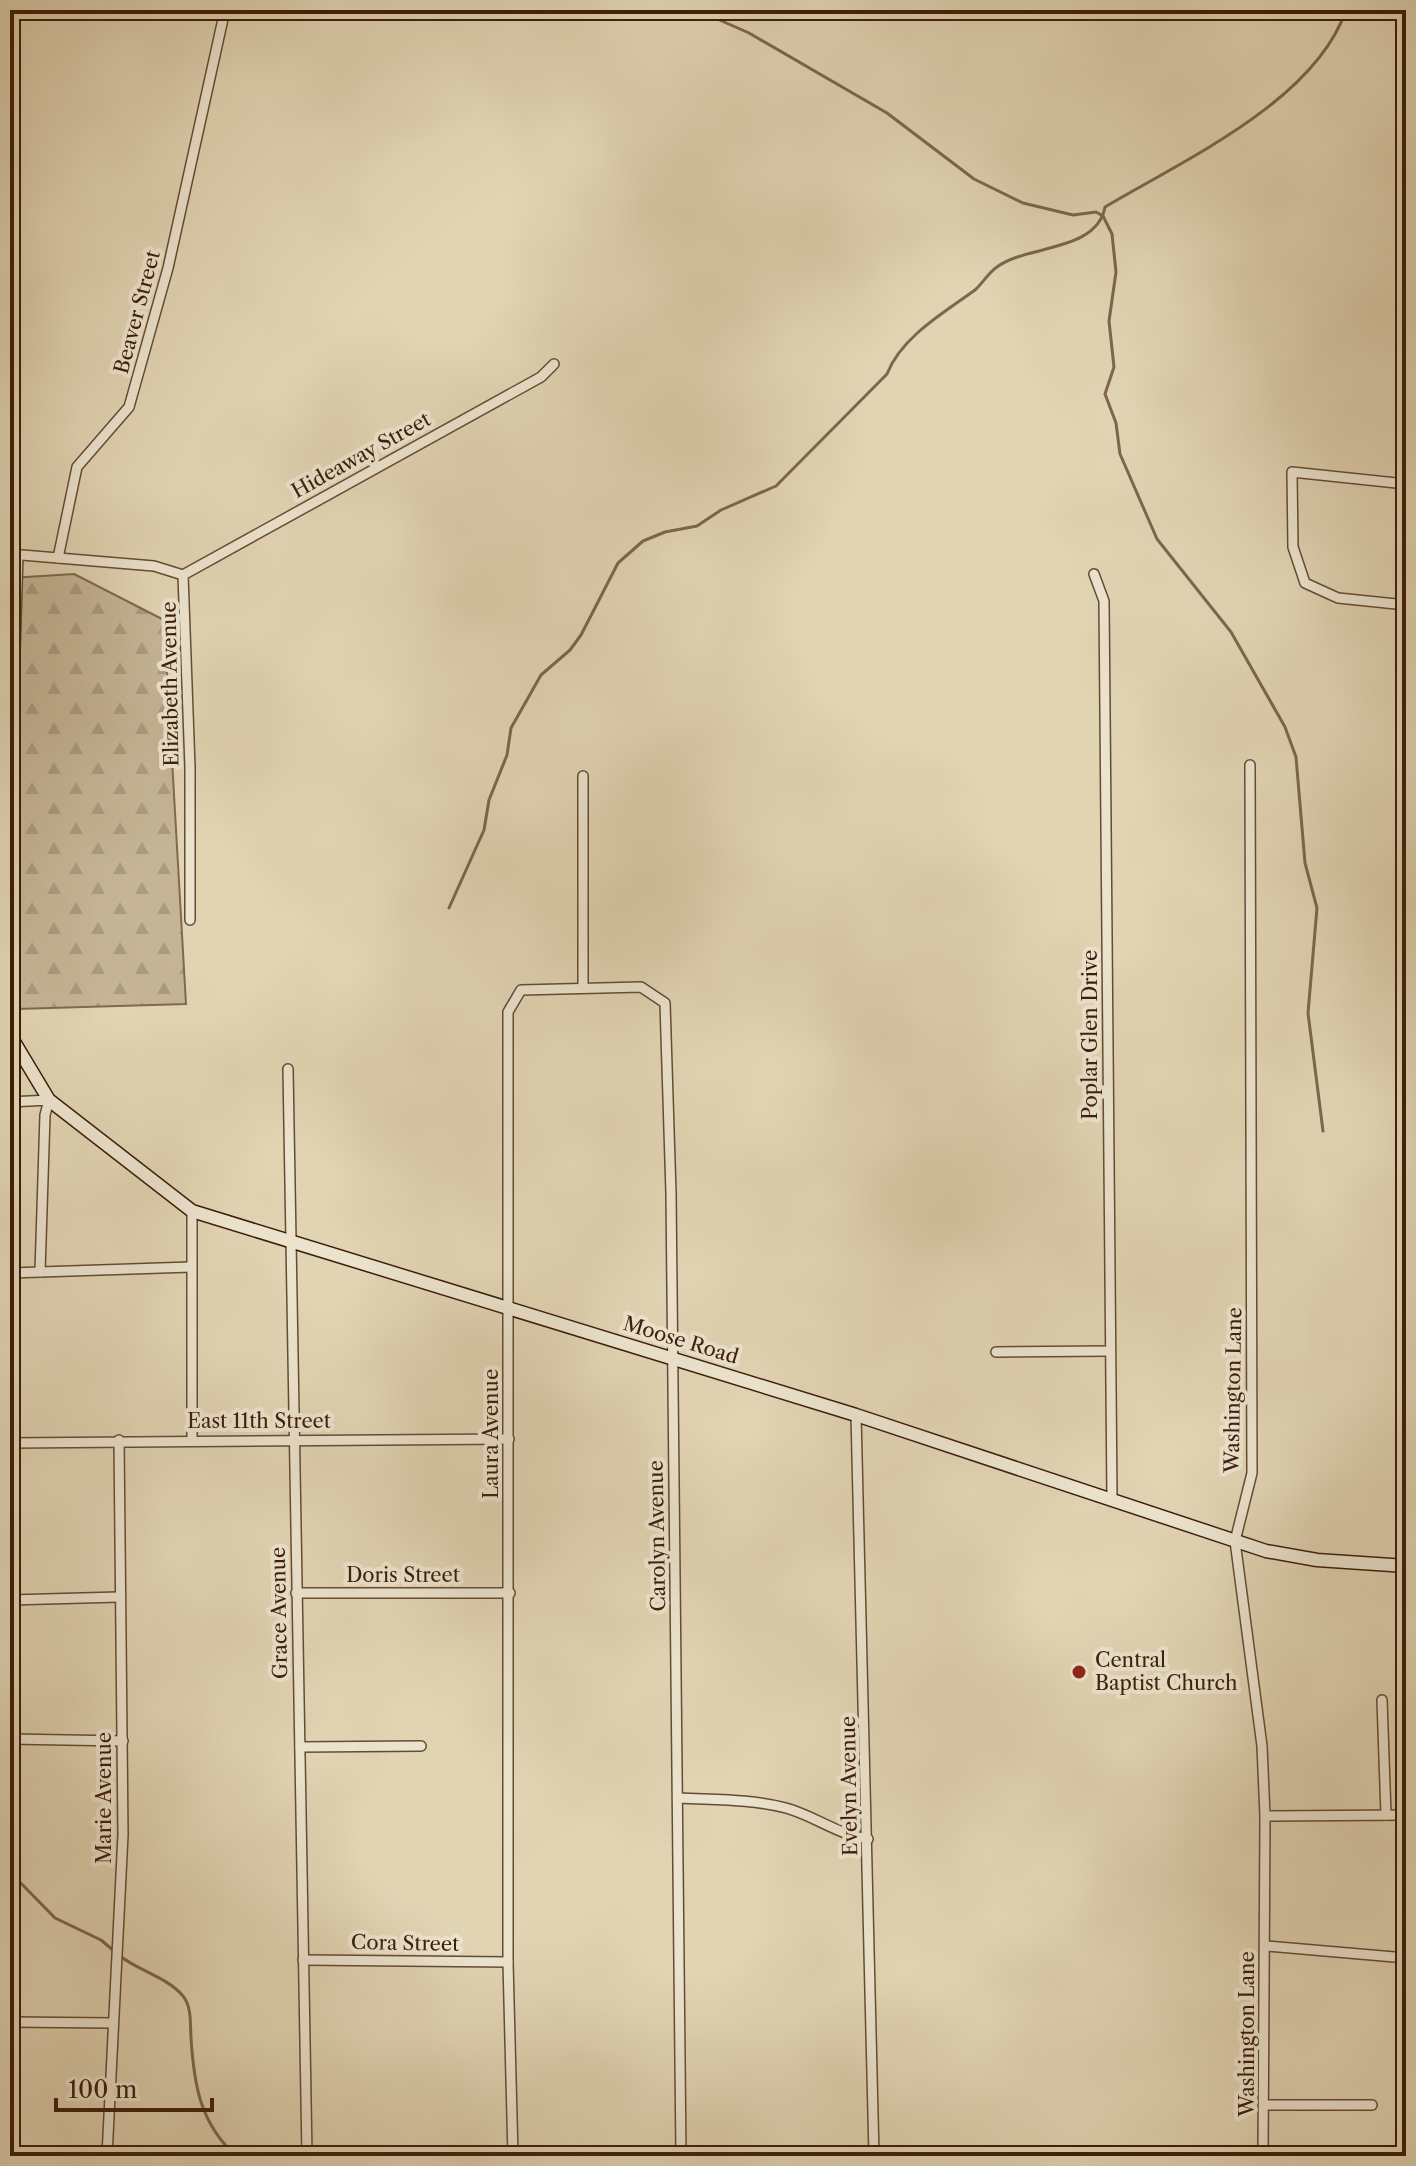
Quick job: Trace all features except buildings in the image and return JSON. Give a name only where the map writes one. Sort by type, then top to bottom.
[{"type":"street","name":"Beaver Street","points":[[58,558],[77,467],[129,407],[175,240],[225,10]]},
{"type":"street","name":"Hideaway Street","points":[[183,575],[541,377],[554,364]]},
{"type":"street","points":[[1406,484],[1292,472],[1293,547],[1298,567],[1308,585],[1338,598],[1406,605]]},
{"type":"street","points":[[10,815],[14,554],[58,558]]},
{"type":"street","name":"Elizabeth Avenue","points":[[58,558],[154,566],[183,575],[190,767],[190,920]]},
{"type":"street","name":"Poplar Glen Drive","points":[[1094,574],[1104,601],[1105,614],[1112,1498]]},
{"type":"street","name":"Washington Lane","points":[[1250,765],[1252,1473],[1235,1541],[1262,1746],[1266,1946],[1263,2156]]},
{"type":"street","points":[[583,776],[583,987]]},
{"type":"street","name":"Laura Avenue","points":[[513,2156],[508,1962],[508,1012],[521,990],[583,987]]},
{"type":"street","name":"Carolyn Avenue","points":[[583,987],[641,987],[665,1003],[673,1358],[681,2156]]},
{"type":"street","name":"Moose Road","points":[[10,1035],[49,1100],[192,1211],[856,1415],[1235,1541],[1317,1560],[1406,1566]]},
{"type":"street","name":"Grace Avenue","points":[[288,1069],[307,2156]]},
{"type":"street","points":[[10,1102],[49,1100],[45,1115],[40,1272]]},
{"type":"street","points":[[192,1211],[192,1439]]},
{"type":"street","points":[[10,1273],[191,1267]]},
{"type":"street","points":[[996,1352],[1110,1351]]},
{"type":"street","name":"Evelyn Avenue","points":[[856,1415],[874,2156]]},
{"type":"street","name":"East 11th Street","points":[[10,1443],[192,1439],[509,1439]]},
{"type":"street","name":"Marie Avenue","points":[[107,2156],[118,1946],[123,1741],[119,1440]]},
{"type":"street","name":"Doris Street","points":[[296,1593],[510,1593]]},
{"type":"street","points":[[10,1600],[119,1597]]},
{"type":"street","points":[[1382,1700],[1386,1815]]},
{"type":"street","points":[[10,1739],[123,1741]]},
{"type":"street","points":[[300,1747],[421,1746]]},
{"type":"street","points":[[679,1798],[753,1802],[789,1809],[843,1835],[868,1839]]},
{"type":"street","points":[[1265,1816],[1406,1815]]},
{"type":"street","points":[[1266,1946],[1406,1958]]},
{"type":"street","name":"Cora Street","points":[[303,1960],[508,1962]]},
{"type":"street","points":[[10,2022],[112,2023]]},
{"type":"street","points":[[1265,2105],[1372,2105]]},
{"type":"green space","points":[[74,574],[164,620],[186,1004],[16,1009],[10,999],[10,578]]},
{"type":"waterway","points":[[697,10],[749,33],[887,113],[974,179],[1023,203],[1073,215],[1096,212],[1103,216]]},
{"type":"waterway","points":[[449,908],[484,830],[489,800],[507,755],[511,728],[541,675],[570,650],[581,635],[618,563],[643,541],[665,532],[697,526],[721,510],[776,486],[887,374],[902,348],[925,326],[975,290],[997,267],[1075,240],[1089,232],[1099,222],[1105,207],[1244,125],[1306,73],[1330,43],[1346,10]]},
{"type":"waterway","points":[[1103,216],[1112,234],[1116,272],[1109,321],[1114,367],[1105,394],[1116,423],[1120,454],[1157,539],[1231,632],[1285,727],[1296,757],[1305,863],[1317,908],[1308,1013],[1323,1131]]},
{"type":"waterway","points":[[10,1872],[55,1918],[101,1940],[114,1951]]},
{"type":"waterway","points":[[120,1956],[169,1984],[186,2000],[194,2072],[201,2102],[214,2130],[236,2156]]},
{"type":"place","name":"Central Baptist Church","points":[[1079,1672]]}]
